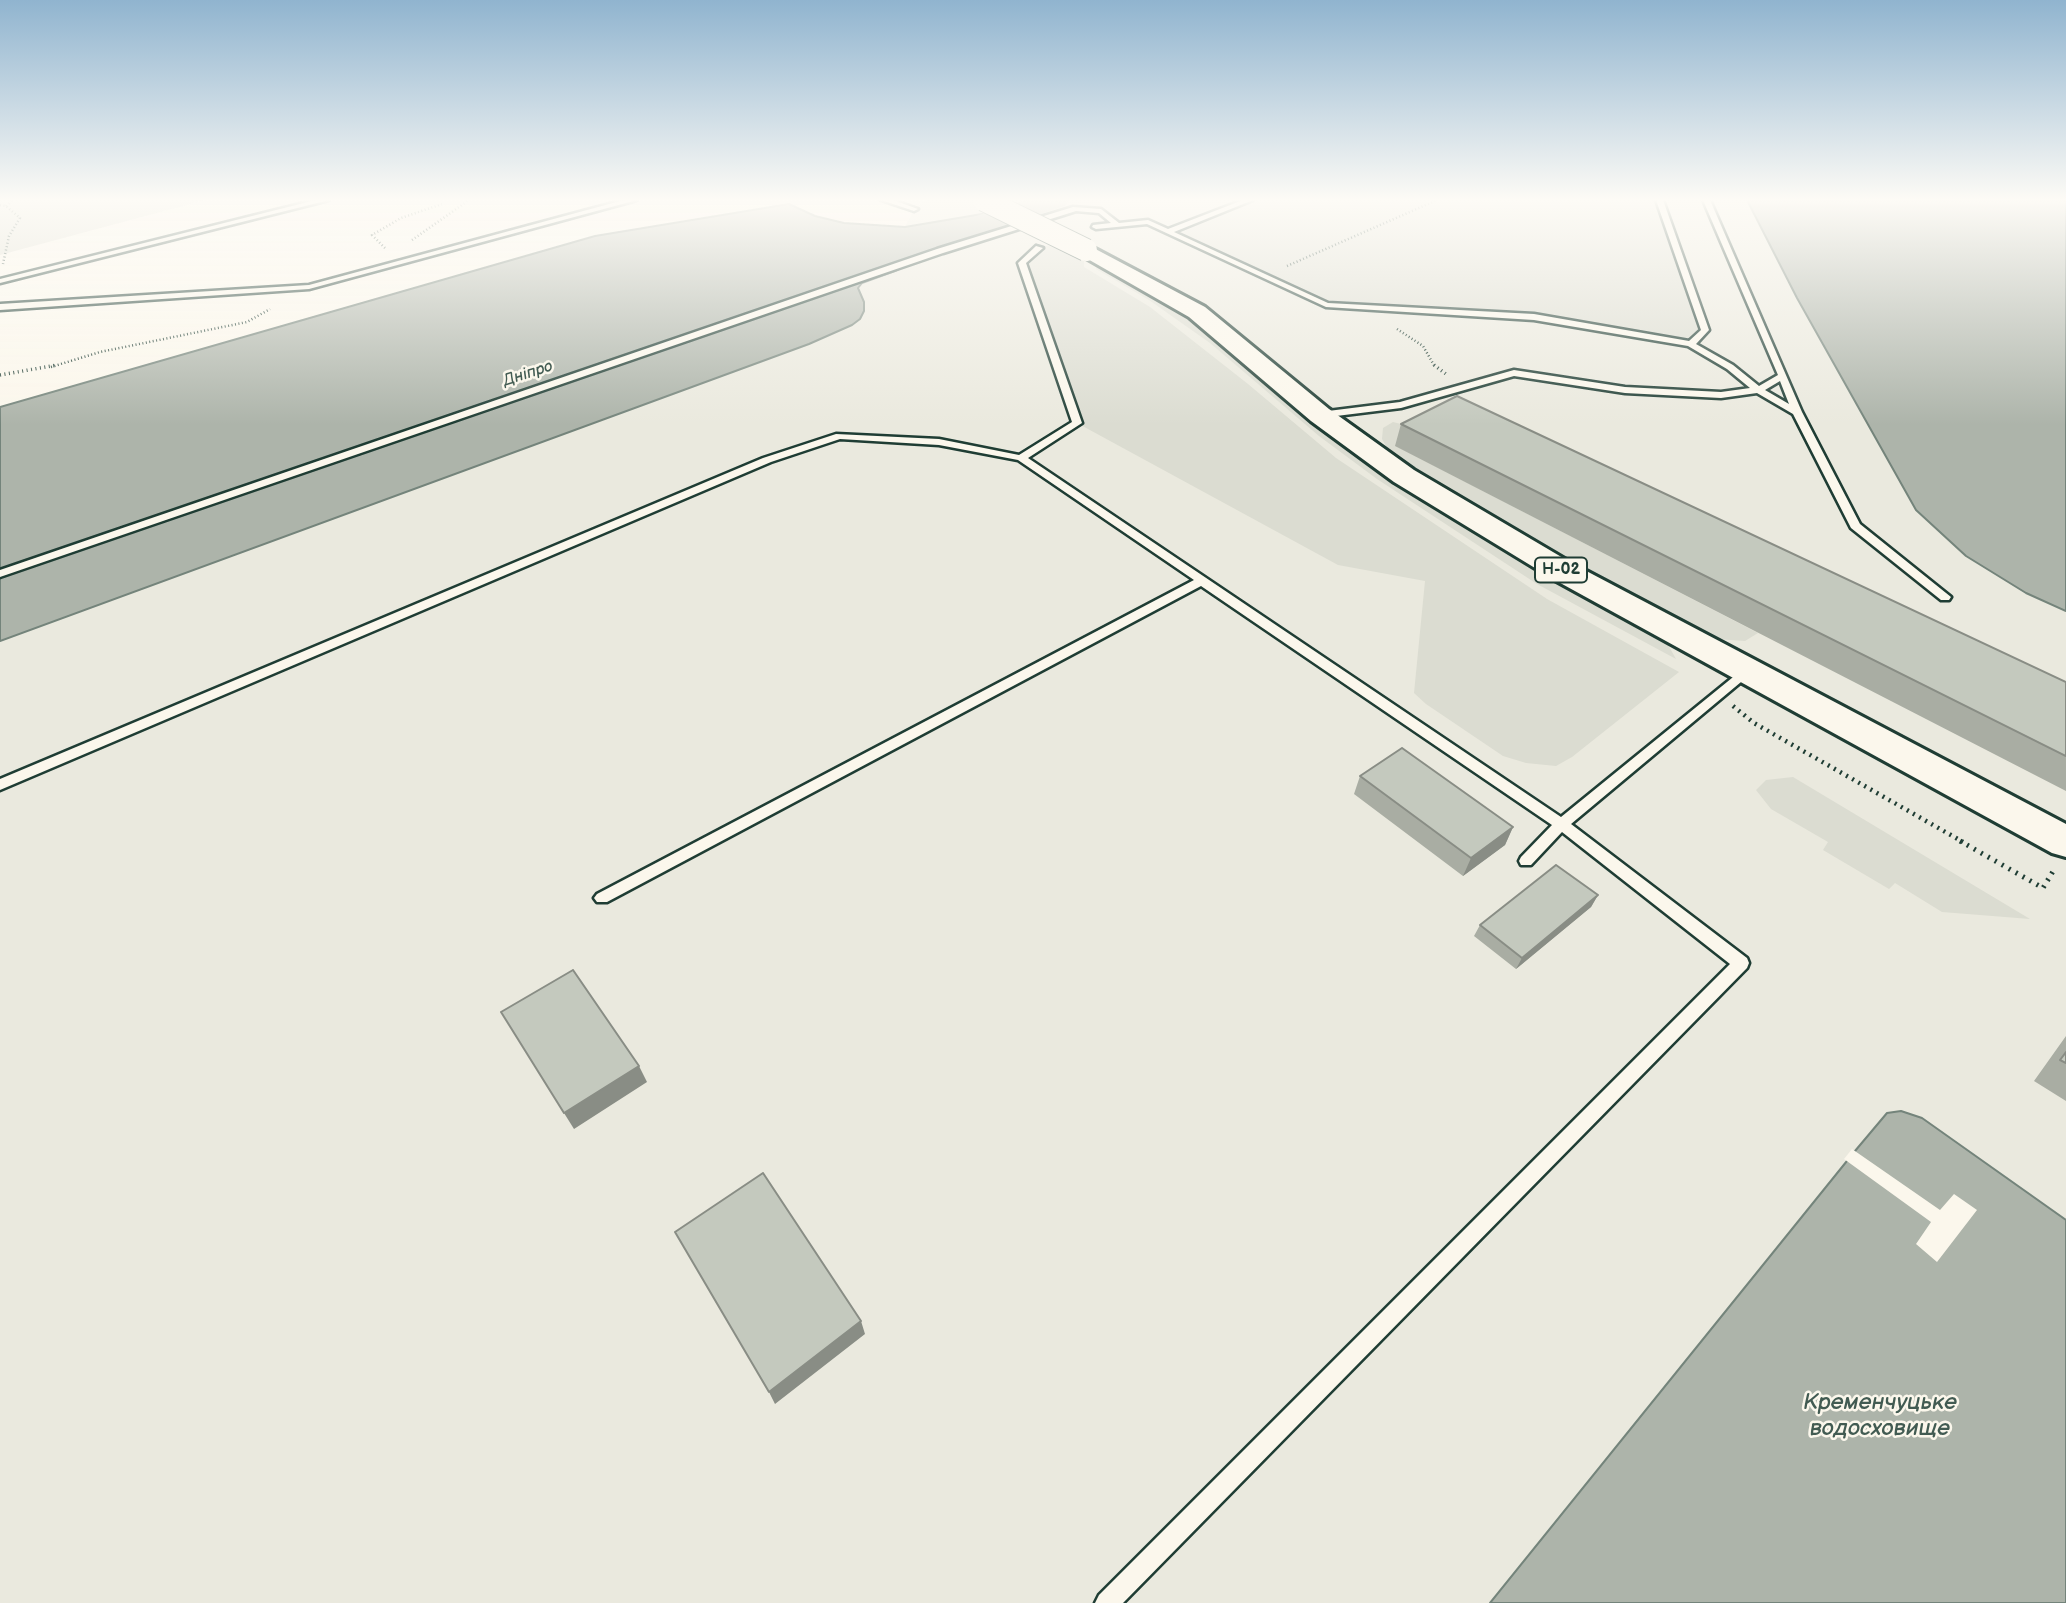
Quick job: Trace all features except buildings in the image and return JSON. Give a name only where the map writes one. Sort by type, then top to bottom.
[{"type":"main road","name":"Н-02","points":[[1144,275],[1197,312],[1320,415],[1404,476],[1563,572],[2066,842]]},
{"type":"lane","points":[[0,281],[25,275]]},
{"type":"lane","points":[[0,307],[309,287],[354,275]]},
{"type":"lane","points":[[0,574],[871,275]]},
{"type":"lane","points":[[1021,458],[1077,423],[1026,275]]},
{"type":"lane","points":[[1686,275],[1705,330],[1691,344]]},
{"type":"lane","points":[[1739,275],[1797,412],[1855,526],[1945,597]]},
{"type":"lane","points":[[1264,276],[1326,305],[1534,317],[1691,344],[1730,368],[1758,390],[1797,412]]},
{"type":"lane","points":[[1320,415],[1401,405],[1514,373],[1625,390],[1721,395],[1758,390],[1783,376]]},
{"type":"lane","points":[[0,785],[767,460],[839,436],[939,442],[1021,458],[1561,824],[1741,963],[1107,1603]]},
{"type":"lane","points":[[602,898],[1201,581]]},
{"type":"lane","points":[[1526,861],[1561,824],[1747,672]]},
{"type":"path","points":[[0,374],[48,368],[100,352],[247,322],[309,287]]},
{"type":"path","points":[[1387,325],[1423,346],[1436,367],[1463,387]]},
{"type":"shaded area","points":[[885,275],[1785,275],[1916,510],[1966,556],[2026,593],[2066,611],[2066,1220],[1922,1118],[1855,1151],[1490,1603],[0,1603],[0,641],[809,344],[862,283]]},
{"type":"shaded area","points":[[1026,275],[1097,275],[1150,307],[1336,458],[1547,599],[1679,672],[1572,757],[1556,766],[1526,763],[1503,756],[1414,693],[1425,581],[1338,565],[1077,423]]},
{"type":"shaded area","points":[[1106,275],[1116,275],[1142,288],[1222,343],[1330,434],[1401,487],[1552,581],[1667,643],[1676,659],[1537,584],[1377,479],[1319,436],[1210,343],[1149,300]]},
{"type":"shaded area","points":[[1261,275],[1685,275],[1705,330],[1691,344],[1534,317],[1326,305]]},
{"type":"shaded area","points":[[1393,422],[1409,426],[1396,446],[1758,633],[1745,641],[1716,639],[1583,570],[1390,453],[1382,439],[1383,428]]},
{"type":"shaded area","points":[[1793,777],[2030,919],[1942,912],[1895,883],[1889,889],[1823,850],[1828,842],[1771,809],[1756,790],[1766,780]]},
{"type":"water","name":"Дніпро","points":[[460,275],[885,275],[862,283],[858,288],[864,302],[860,319],[809,344],[0,641],[0,407]]},
{"type":"water","points":[[1785,275],[2066,275],[2066,611],[2026,593],[1966,556],[1916,510]]},
{"type":"water","name":"Кременчуцьке водосховище","points":[[1901,1111],[1922,1118],[2066,1220],[2066,1603],[1490,1603],[1855,1151],[1887,1113]]},
{"type":"pier","points":[[1852,1149],[1940,1210],[1954,1194],[1977,1210],[1937,1262],[1916,1244],[1931,1222],[1844,1159]]}]
